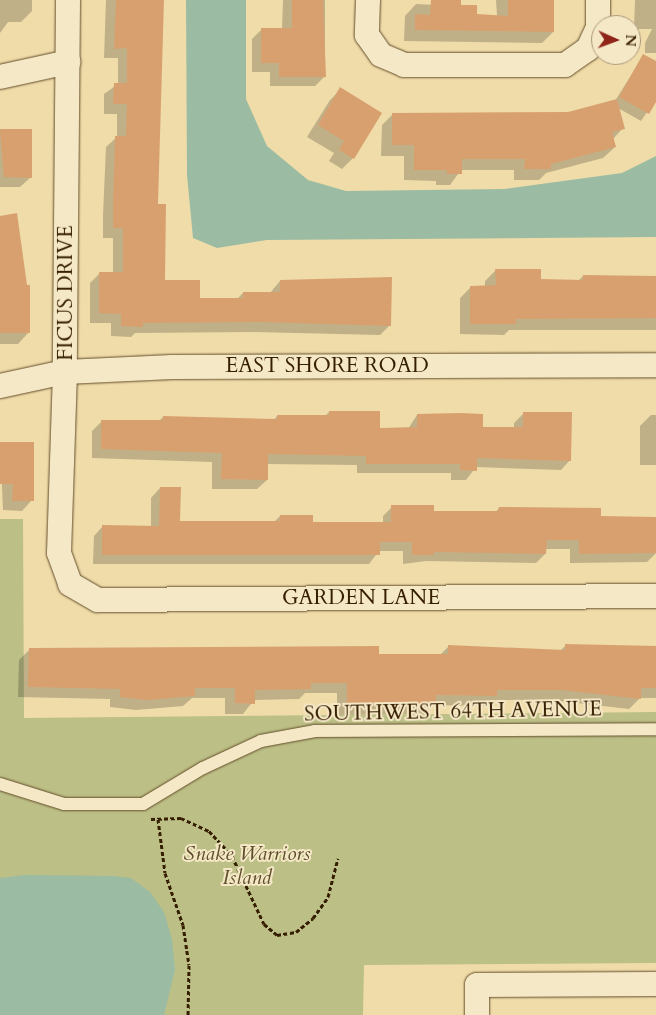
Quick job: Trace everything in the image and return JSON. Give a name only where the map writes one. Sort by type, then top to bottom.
[{"type":"street","name":"FICUS DRIVE","points":[[68,0],[65,372],[59,553],[70,584]]},
{"type":"street","points":[[368,0],[367,35],[381,54],[404,65],[565,65],[588,49],[598,28],[598,0]]},
{"type":"street","points":[[0,77],[68,62]]},
{"type":"street","name":"EAST SHORE ROAD","points":[[0,386],[65,372],[182,367],[656,365]]},
{"type":"street","name":"GARDEN LANE","points":[[70,584],[98,600],[656,596]]},
{"type":"street","points":[[477,1015],[477,985],[656,984]]},
{"type":"lane","name":"SOUTHWEST 64TH AVENUE","points":[[0,784],[64,804],[143,804],[204,768],[260,741],[315,731],[656,729]]},
{"type":"path","points":[[149,819],[181,818],[209,831],[232,856],[264,924],[277,935],[296,932],[313,918],[328,897],[338,858]]},
{"type":"path","points":[[158,819],[165,873],[184,925],[189,965],[188,1015]]},
{"type":"green space","name":"Snake Warriors Island","points":[[0,519],[23,519],[24,718],[656,712],[656,963],[364,965],[363,1015],[0,1015]]},
{"type":"shaded area","points":[[186,0],[246,0],[246,99],[267,146],[308,180],[346,191],[504,189],[622,173],[656,156],[656,237],[267,240],[217,248],[193,238],[187,175]]},
{"type":"shaded area","points":[[25,875],[131,878],[150,892],[164,912],[172,939],[175,970],[164,1015],[0,1015],[0,878]]},
{"type":"building","points":[[116,0],[164,0],[158,204],[166,204],[165,280],[200,280],[200,298],[243,298],[243,292],[280,292],[280,280],[392,277],[391,326],[261,322],[143,323],[143,327],[121,326],[121,314],[99,313],[99,272],[123,272],[123,228],[113,228],[113,204],[115,136],[126,136],[127,104],[113,104],[114,83],[127,83],[127,48],[114,49]]},
{"type":"building","points":[[292,0],[323,0],[326,77],[279,77],[279,63],[261,63],[261,28],[292,28]]},
{"type":"building","points":[[431,0],[461,0],[461,5],[477,5],[477,14],[508,16],[508,0],[554,0],[554,32],[415,30],[415,14],[430,15]]},
{"type":"building","points":[[643,54],[656,61],[656,102],[649,114],[619,97],[637,65],[641,65]]},
{"type":"building","points":[[340,87],[382,113],[354,159],[339,150],[344,141],[318,125]]},
{"type":"building","points":[[617,99],[625,129],[612,132],[616,147],[551,164],[551,169],[524,169],[525,159],[462,159],[462,174],[447,174],[447,170],[414,170],[414,145],[392,145],[392,113],[568,112]]},
{"type":"building","points":[[0,129],[32,129],[32,178],[4,177]]},
{"type":"building","points":[[17,213],[27,285],[30,285],[30,333],[0,333],[0,216]]},
{"type":"building","points":[[495,269],[541,269],[541,279],[583,280],[583,275],[656,276],[656,318],[516,319],[516,324],[470,324],[470,286],[496,285]]},
{"type":"building","points":[[329,411],[380,411],[380,428],[417,427],[417,414],[461,413],[483,414],[483,427],[523,427],[523,412],[572,412],[571,461],[477,458],[477,471],[460,470],[460,464],[366,464],[366,456],[268,454],[268,480],[221,479],[222,453],[101,449],[101,420],[163,420],[163,416],[277,419],[277,415],[329,415]]},
{"type":"building","points":[[0,442],[34,442],[34,501],[12,501],[13,484],[0,484]]},
{"type":"building","points":[[160,487],[181,487],[180,521],[280,521],[280,515],[313,515],[313,522],[391,522],[391,505],[434,505],[434,511],[498,511],[499,507],[601,508],[601,516],[656,517],[656,553],[579,554],[579,540],[547,540],[546,554],[434,552],[434,555],[412,555],[412,542],[380,542],[380,555],[102,555],[102,525],[159,526]]},
{"type":"building","points":[[565,644],[656,646],[656,688],[641,688],[641,699],[562,690],[497,690],[497,696],[436,695],[436,704],[347,705],[347,683],[311,683],[311,689],[255,690],[255,704],[235,703],[235,688],[195,688],[195,696],[147,700],[120,697],[120,689],[28,687],[29,648],[379,646],[379,654],[448,654],[448,645],[565,650]]}]
